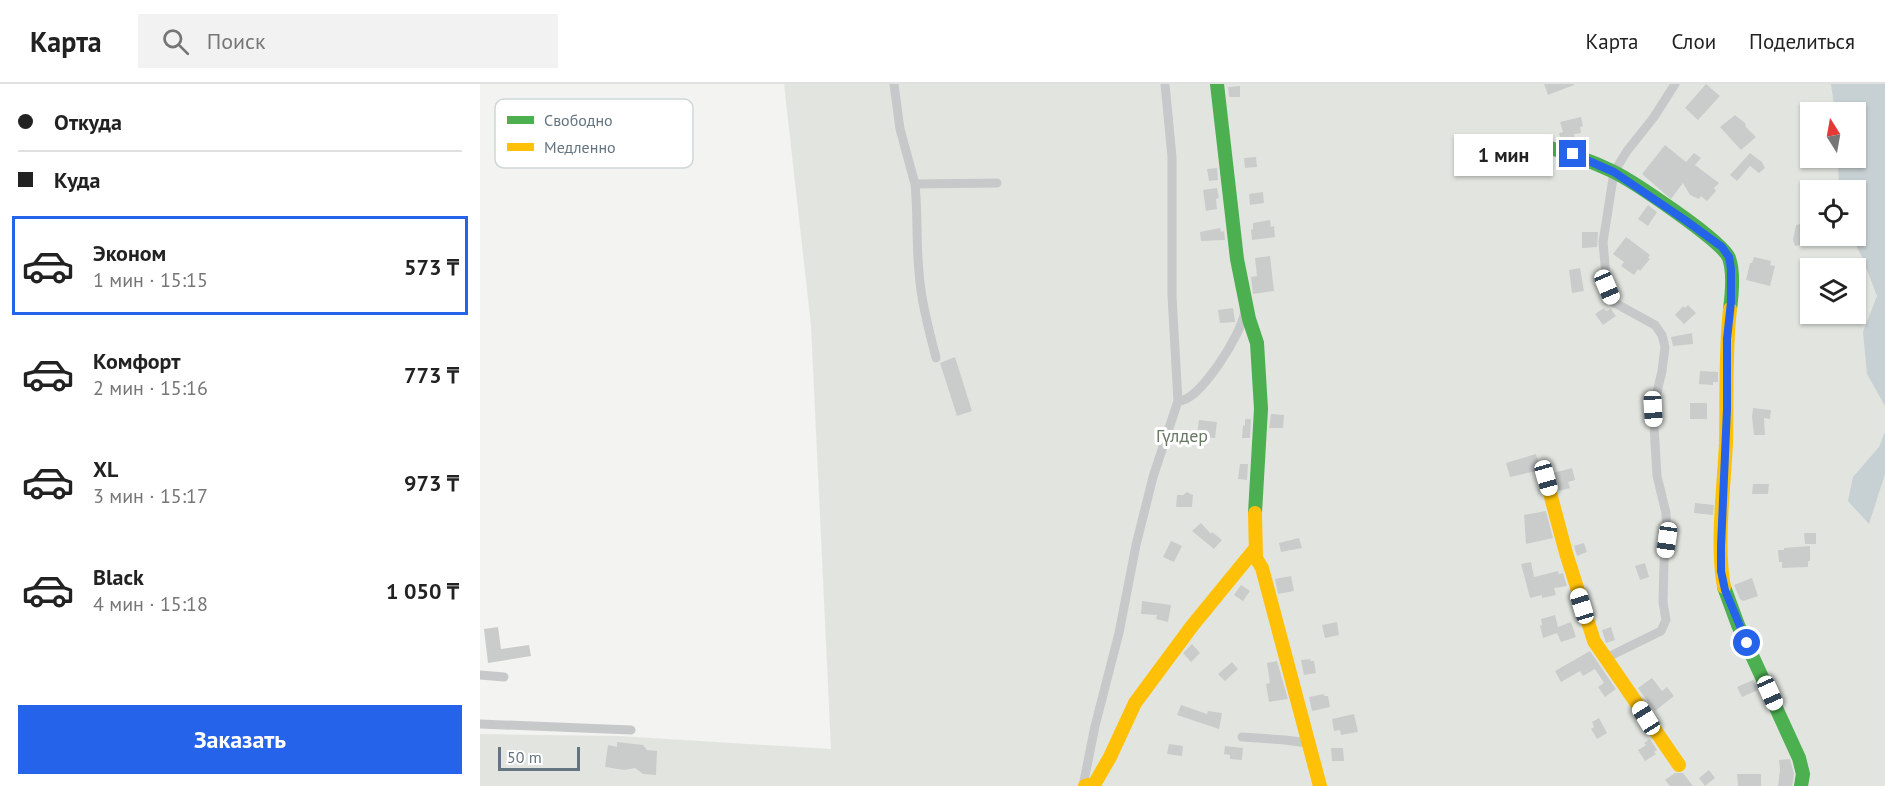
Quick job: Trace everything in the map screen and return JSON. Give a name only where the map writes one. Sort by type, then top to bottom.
[{"type":"street","points":[[894,84],[900,129],[915,184],[919,273],[927,324],[936,358]]},
{"type":"street","points":[[1165,84],[1172,157],[1172,296],[1178,401],[1153,477],[1136,545],[1119,633],[1095,726],[1084,786],[1095,783],[1135,703],[1166,660],[1255,549]]},
{"type":"street","points":[[1217,84],[1228,200],[1246,305],[1257,342],[1261,410],[1255,497],[1256,558],[1262,568],[1320,786]]},
{"type":"street","points":[[1606,658],[1661,631],[1666,620],[1664,562],[1667,540],[1666,513],[1657,476],[1653,409],[1665,347],[1662,335],[1655,325],[1613,302],[1607,287],[1603,242],[1614,172],[1675,84]]},
{"type":"street","points":[[1547,147],[1589,160],[1614,172],[1700,230],[1722,247],[1729,257],[1731,302],[1727,339],[1727,409],[1721,571],[1725,590],[1738,625],[1799,758],[1803,774],[1801,786]]},
{"type":"street","points":[[915,184],[997,183]]},
{"type":"street","points":[[1178,401],[1183,402],[1198,390],[1214,371],[1245,316],[1246,305]]},
{"type":"street","points":[[1546,478],[1594,641],[1678,765]]},
{"type":"street","points":[[480,675],[504,677]]},
{"type":"street","points":[[480,724],[631,730]]},
{"type":"street","points":[[1242,737],[1308,744]]},
{"type":"green space","name":"Гүлдер","points":[[784,84],[1885,84],[1885,786],[480,786],[480,734],[619,736],[831,749],[811,326]]},
{"type":"shaded area","points":[[1831,84],[1885,84],[1885,406],[1867,374],[1863,332],[1877,296],[1866,267],[1866,258],[1862,258],[1856,246],[1866,246],[1866,180],[1839,180],[1838,168],[1866,168],[1866,102],[1834,102]]},
{"type":"shaded area","points":[[1885,432],[1885,474],[1869,524],[1848,501],[1853,477],[1879,447]]},
{"type":"building","points":[[1544,84],[1574,84],[1574,85],[1548,95]]},
{"type":"building","points":[[1706,84],[1720,96],[1698,120],[1685,108]]},
{"type":"building","points":[[1240,86],[1240,97],[1229,97],[1228,87]]},
{"type":"building","points":[[1735,115],[1756,137],[1741,150],[1720,127]]},
{"type":"building","points":[[1581,117],[1583,126],[1580,127],[1581,133],[1574,134],[1575,138],[1561,141],[1559,133],[1563,132],[1560,122]]},
{"type":"building","points":[[1665,145],[1686,162],[1694,153],[1701,158],[1695,165],[1719,183],[1714,188],[1716,191],[1707,201],[1701,196],[1699,199],[1690,195],[1683,183],[1671,199],[1642,174]]},
{"type":"building","points":[[1750,153],[1762,162],[1765,168],[1759,173],[1750,166],[1737,181],[1730,175]]},
{"type":"building","points":[[1256,157],[1257,167],[1245,168],[1244,158]]},
{"type":"building","points":[[1217,168],[1218,180],[1209,181],[1207,169]]},
{"type":"building","points":[[1217,188],[1219,198],[1216,199],[1217,209],[1206,211],[1203,190]]},
{"type":"building","points":[[1263,192],[1264,203],[1250,205],[1249,194]]},
{"type":"building","points":[[1648,205],[1657,212],[1648,226],[1638,219]]},
{"type":"building","points":[[1270,220],[1271,227],[1274,226],[1275,237],[1252,240],[1253,223]]},
{"type":"building","points":[[1800,224],[1800,245],[1795,246],[1793,240],[1796,225]]},
{"type":"building","points":[[1220,228],[1221,232],[1224,231],[1225,240],[1201,241],[1200,232]]},
{"type":"building","points":[[1582,232],[1598,232],[1597,247],[1582,248]]},
{"type":"building","points":[[1626,237],[1650,255],[1648,258],[1650,259],[1634,275],[1621,266],[1624,262],[1613,254]]},
{"type":"building","points":[[1270,256],[1274,291],[1253,294],[1251,277],[1257,276],[1255,258]]},
{"type":"building","points":[[1754,257],[1771,261],[1770,265],[1775,266],[1770,286],[1746,280],[1750,263]]},
{"type":"building","points":[[1580,268],[1584,291],[1572,293],[1569,270]]},
{"type":"building","points":[[1688,305],[1696,313],[1684,324],[1675,315],[1683,306],[1685,308]]},
{"type":"building","points":[[1233,308],[1235,322],[1220,323],[1218,310]]},
{"type":"building","points":[[1604,308],[1606,311],[1611,309],[1616,316],[1603,325],[1595,314]]},
{"type":"building","points":[[1692,333],[1693,344],[1673,346],[1671,337]]},
{"type":"building","points":[[955,357],[972,411],[957,416],[940,363]]},
{"type":"building","points":[[1700,371],[1718,372],[1718,382],[1713,382],[1713,385],[1699,384]]},
{"type":"building","points":[[1690,403],[1707,403],[1707,419],[1690,419]]},
{"type":"building","points":[[1753,408],[1771,410],[1770,419],[1764,418],[1765,435],[1754,435]]},
{"type":"building","points":[[1271,414],[1284,415],[1283,428],[1269,428]]},
{"type":"building","points":[[1245,419],[1251,419],[1250,438],[1242,438]]},
{"type":"building","points":[[1199,420],[1217,422],[1215,438],[1197,436]]},
{"type":"building","points":[[1536,454],[1541,470],[1510,477],[1506,463]]},
{"type":"building","points":[[1240,464],[1248,464],[1247,480],[1238,479]]},
{"type":"building","points":[[1572,468],[1575,480],[1568,482],[1570,488],[1559,491],[1553,473]]},
{"type":"building","points":[[1753,484],[1769,484],[1768,494],[1752,494]]},
{"type":"building","points":[[1187,492],[1193,495],[1192,507],[1176,507],[1177,495]]},
{"type":"building","points":[[1695,503],[1714,505],[1713,515],[1694,513]]},
{"type":"building","points":[[1546,511],[1553,538],[1526,544],[1524,515]]},
{"type":"building","points":[[1201,523],[1211,534],[1212,532],[1222,540],[1214,549],[1192,531]]},
{"type":"building","points":[[1804,533],[1816,533],[1816,544],[1805,544]]},
{"type":"building","points":[[1299,538],[1302,548],[1281,552],[1279,543]]},
{"type":"building","points":[[1171,541],[1182,546],[1174,562],[1163,557]]},
{"type":"building","points":[[1584,543],[1587,552],[1577,556],[1574,546]]},
{"type":"building","points":[[1810,546],[1808,567],[1782,568],[1778,550]]},
{"type":"building","points":[[1531,562],[1534,577],[1558,571],[1559,574],[1563,573],[1567,586],[1554,588],[1556,595],[1530,598],[1521,564]]},
{"type":"building","points":[[1645,563],[1649,577],[1640,580],[1635,566]]},
{"type":"building","points":[[1291,576],[1294,591],[1278,594],[1275,579]]},
{"type":"building","points":[[1752,578],[1758,596],[1743,601],[1734,585]]},
{"type":"building","points":[[1241,585],[1250,591],[1243,601],[1234,595]]},
{"type":"building","points":[[1142,601],[1171,605],[1168,622],[1156,619],[1157,615],[1141,614]]},
{"type":"building","points":[[1555,615],[1558,627],[1571,622],[1576,637],[1561,642],[1557,633],[1543,638],[1541,619]]},
{"type":"building","points":[[1337,622],[1339,635],[1325,638],[1322,625]]},
{"type":"building","points":[[498,627],[501,649],[529,645],[531,656],[488,663],[484,629]]},
{"type":"building","points":[[1611,627],[1615,640],[1606,643],[1602,630]]},
{"type":"building","points":[[1192,644],[1200,653],[1191,662],[1183,653]]},
{"type":"building","points":[[1590,651],[1616,689],[1605,697],[1598,687],[1604,683],[1595,669],[1583,676],[1580,671],[1561,682],[1555,671]]},
{"type":"building","points":[[1301,660],[1314,661],[1316,673],[1304,675]]},
{"type":"building","points":[[1277,661],[1288,699],[1269,702],[1266,684],[1270,683],[1267,663]]},
{"type":"building","points":[[1232,662],[1238,669],[1225,681],[1218,674]]},
{"type":"building","points":[[1652,678],[1662,691],[1667,687],[1674,696],[1655,711],[1638,688]]},
{"type":"building","points":[[1753,680],[1758,690],[1742,697],[1737,687]]},
{"type":"building","points":[[1324,694],[1328,696],[1330,707],[1312,711],[1309,697]]},
{"type":"building","points":[[1181,705],[1207,714],[1208,711],[1222,713],[1219,729],[1177,715]]},
{"type":"building","points":[[1354,714],[1358,732],[1341,735],[1340,730],[1334,731],[1332,719]]},
{"type":"building","points":[[1599,718],[1607,733],[1597,739],[1591,729],[1594,727],[1592,722]]},
{"type":"building","points":[[1650,739],[1657,750],[1654,752],[1656,754],[1645,761],[1638,750]]},
{"type":"building","points":[[617,742],[643,745],[647,750],[657,751],[656,775],[643,774],[635,768],[624,770],[605,767],[608,745],[617,747]]},
{"type":"building","points":[[1169,744],[1183,746],[1182,756],[1167,754]]},
{"type":"building","points":[[1225,746],[1243,748],[1242,760],[1230,759],[1230,755],[1224,754]]},
{"type":"building","points":[[1331,748],[1343,748],[1344,761],[1332,761]]},
{"type":"building","points":[[1790,759],[1794,774],[1792,786],[1778,786],[1779,760]]},
{"type":"building","points":[[1709,770],[1715,778],[1705,786],[1699,778]]},
{"type":"building","points":[[1675,773],[1683,773],[1693,786],[1670,786],[1665,780]]},
{"type":"building","points":[[1737,774],[1761,774],[1761,786],[1738,786]]},
{"type":"traffic: fast","points":[[1217,84],[1237,259],[1249,319],[1257,343],[1261,409],[1255,513]]},
{"type":"traffic: fast","points":[[1547,147],[1612,171],[1656,198],[1711,238],[1723,250],[1731,264],[1730,309]]},
{"type":"traffic: fast","points":[[1724,587],[1738,625],[1799,758],[1803,774],[1801,786]]},
{"type":"traffic: slow","points":[[1724,587],[1721,515],[1726,443],[1730,309]]},
{"type":"traffic: slow","points":[[1546,478],[1566,553],[1594,641],[1679,765]]},
{"type":"traffic: slow","points":[[1255,513],[1256,558],[1262,568],[1320,786]]},
{"type":"traffic: slow","points":[[1085,786],[1095,783],[1135,703],[1192,626],[1255,549]]},
{"type":"route","points":[[1573,154],[1614,172],[1700,230],[1722,247],[1729,257],[1731,302],[1727,339],[1727,409],[1721,571],[1725,590],[1747,643]]}]
